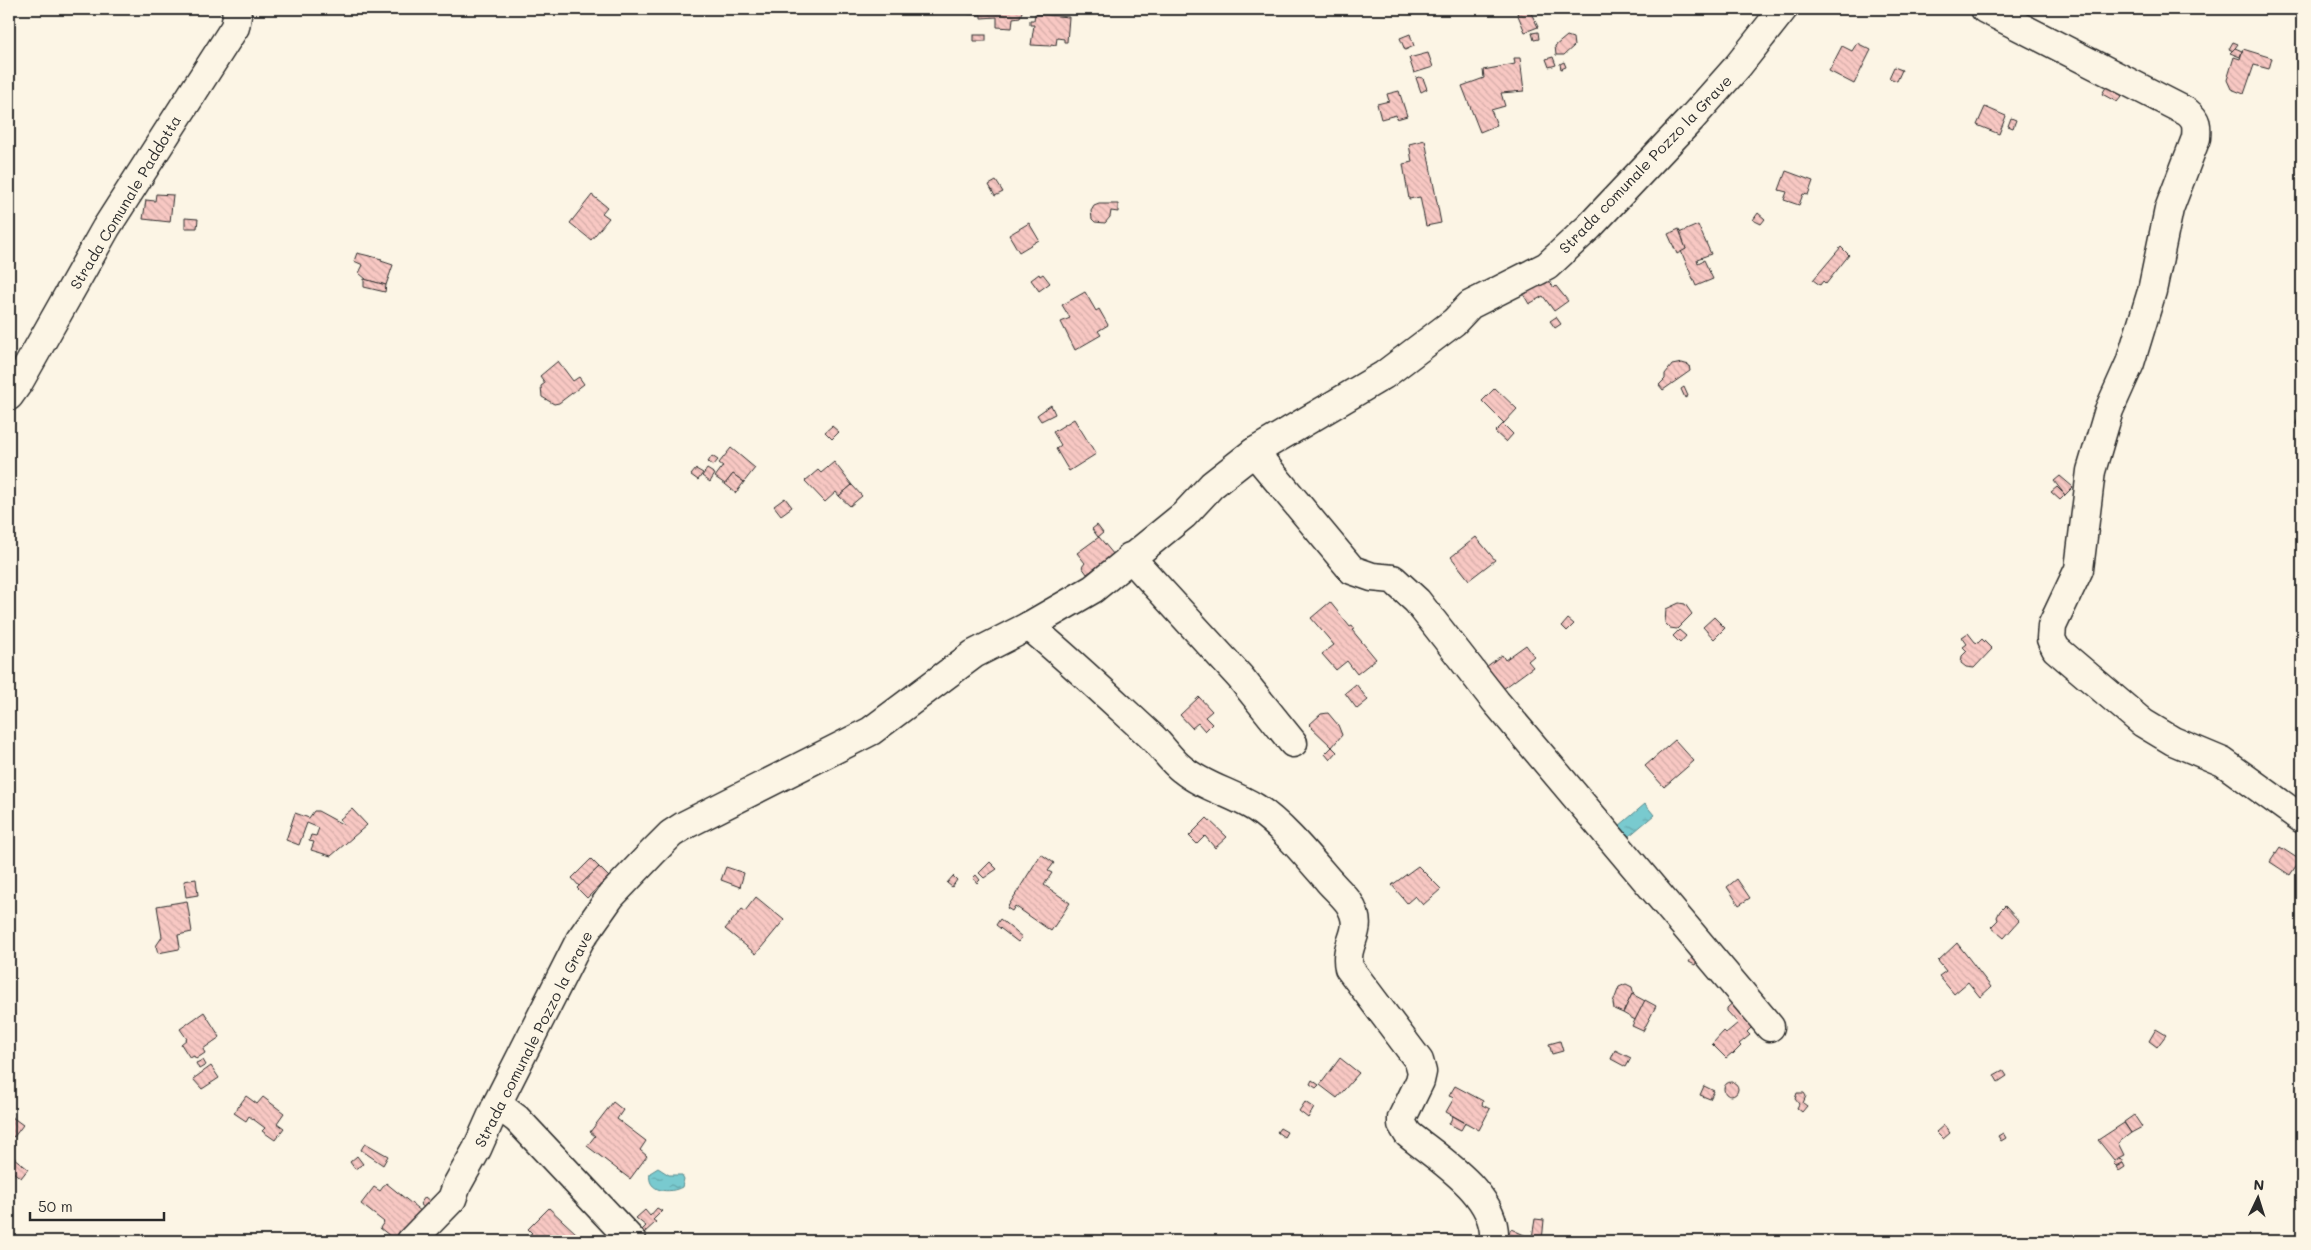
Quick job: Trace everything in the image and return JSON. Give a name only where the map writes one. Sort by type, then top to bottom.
[{"type":"street","name":"Strada Comunale Paddotta","points":[[9,396],[19,382],[106,228],[234,27],[236,9]]},
{"type":"street","name":"Strada comunale Pozzo la Grave","points":[[411,1241],[452,1199],[497,1104],[580,940],[611,896],[671,834],[685,825],[871,731],[974,654],[1029,626],[1092,589],[1184,515],[1212,485],[1254,452],[1384,375],[1454,322],[1470,305],[1547,266],[1589,227],[1691,119],[1738,66],[1783,9]]},
{"type":"street","points":[[1985,9],[2188,112],[2194,118],[2197,126],[2196,138],[2169,209],[2152,291],[2130,363],[2109,410],[2090,471],[2079,569],[2052,626],[2051,639],[2056,649],[2143,723],[2173,741],[2213,756],[2223,762],[2302,819]]},
{"type":"street","points":[[1254,452],[1352,570],[1372,577],[1392,579],[1417,601],[1496,702],[1770,1027]]},
{"type":"street","points":[[1130,557],[1240,676],[1293,743]]},
{"type":"street","points":[[1029,626],[1153,738],[1181,769],[1203,784],[1255,808],[1267,817],[1305,854],[1349,903],[1356,920],[1356,932],[1348,952],[1349,968],[1419,1061],[1422,1072],[1402,1118],[1402,1124],[1408,1134],[1477,1192],[1492,1219],[1495,1231],[1494,1241]]},
{"type":"street","points":[[497,1104],[517,1119],[632,1241]]},
{"type":"water","points":[[1645,804],[1654,815],[1628,837],[1619,826]]},
{"type":"water","points":[[658,1168],[669,1175],[682,1175],[684,1179],[682,1187],[666,1191],[655,1188],[650,1179],[650,1173]]},
{"type":"building","points":[[967,9],[1023,9],[1020,17],[1013,18],[1012,28],[997,27],[997,17],[981,18],[981,15],[968,14]]},
{"type":"building","points":[[1529,9],[1538,27],[1525,32],[1517,13]]},
{"type":"building","points":[[1035,14],[1069,17],[1067,42],[1064,42],[1064,39],[1057,38],[1056,45],[1031,45],[1034,25],[1030,25],[1030,20],[1034,20]]},
{"type":"building","points":[[1538,32],[1539,39],[1534,40],[1532,33]]},
{"type":"building","points":[[1410,34],[1414,46],[1405,50],[1400,38]]},
{"type":"building","points":[[974,35],[986,35],[986,41],[974,41]]},
{"type":"building","points":[[1567,36],[1573,38],[1574,46],[1564,55],[1556,55],[1555,46]]},
{"type":"building","points":[[2233,42],[2238,44],[2233,51],[2229,49]]},
{"type":"building","points":[[1857,43],[1871,50],[1854,84],[1829,71],[1842,46],[1852,51]]},
{"type":"building","points":[[2235,48],[2242,51],[2240,57],[2230,53]]},
{"type":"building","points":[[2243,49],[2272,58],[2269,69],[2254,65],[2244,94],[2231,89],[2227,80],[2234,57],[2240,59]]},
{"type":"building","points":[[1428,53],[1433,67],[1414,73],[1409,58]]},
{"type":"building","points":[[1553,57],[1556,65],[1549,67],[1546,59]]},
{"type":"building","points":[[1514,58],[1520,58],[1524,91],[1501,93],[1505,106],[1491,110],[1497,125],[1480,132],[1462,86],[1484,78],[1483,70],[1515,64]]},
{"type":"building","points":[[1564,62],[1566,67],[1561,69],[1560,64]]},
{"type":"building","points":[[1894,67],[1902,70],[1897,81],[1889,78]]},
{"type":"building","points":[[1416,78],[1423,78],[1427,89],[1421,92]]},
{"type":"building","points":[[2109,82],[2126,91],[2117,102],[2102,94]]},
{"type":"building","points":[[1399,91],[1407,116],[1397,119],[1396,115],[1381,119],[1377,104],[1389,101],[1387,94]]},
{"type":"building","points":[[1985,107],[2006,116],[1999,134],[1977,125]]},
{"type":"building","points":[[2011,118],[2016,120],[2013,128],[2008,126]]},
{"type":"building","points":[[1425,140],[1441,223],[1426,226],[1420,197],[1409,199],[1403,164],[1412,162],[1409,144]]},
{"type":"building","points":[[1786,171],[1813,181],[1808,195],[1803,194],[1799,205],[1784,200],[1787,192],[1779,190]]},
{"type":"building","points":[[996,181],[1003,192],[995,196],[989,185]]},
{"type":"building","points":[[156,194],[173,195],[170,222],[143,219],[146,200],[155,201]]},
{"type":"building","points":[[592,195],[607,207],[602,213],[609,218],[591,240],[570,223]]},
{"type":"building","points":[[1099,204],[1118,204],[1118,212],[1111,211],[1110,217],[1105,223],[1095,222],[1092,219],[1091,211],[1094,206]]},
{"type":"building","points":[[1758,213],[1765,219],[1761,224],[1753,220]]},
{"type":"building","points":[[185,218],[198,219],[197,228],[185,228]]},
{"type":"building","points":[[1029,223],[1039,240],[1019,252],[1009,235]]},
{"type":"building","points":[[1698,225],[1711,254],[1697,259],[1698,263],[1704,260],[1713,279],[1696,286],[1681,251],[1686,249],[1679,233]]},
{"type":"building","points":[[1679,229],[1686,249],[1677,254],[1668,234]]},
{"type":"building","points":[[1841,247],[1849,255],[1826,284],[1823,281],[1820,285],[1813,280]]},
{"type":"building","points":[[357,253],[382,259],[381,261],[393,265],[386,285],[367,280],[359,273],[363,265],[354,261]]},
{"type":"building","points":[[1039,274],[1040,276],[1043,274],[1050,283],[1039,291],[1031,280]]},
{"type":"building","points":[[364,279],[386,285],[385,292],[364,287]]},
{"type":"building","points":[[1543,280],[1545,284],[1549,281],[1554,288],[1556,286],[1568,301],[1554,311],[1543,296],[1529,304],[1522,292]]},
{"type":"building","points":[[1085,292],[1096,311],[1099,309],[1108,325],[1098,331],[1101,335],[1075,350],[1061,322],[1070,318],[1062,305]]},
{"type":"building","points":[[1556,317],[1561,324],[1555,328],[1550,321]]},
{"type":"building","points":[[558,361],[573,381],[579,377],[584,384],[559,403],[554,404],[542,397],[541,386],[545,383],[540,376]]},
{"type":"building","points":[[1682,363],[1689,365],[1690,371],[1663,390],[1659,385],[1665,379],[1665,374],[1672,365]]},
{"type":"building","points":[[1684,387],[1688,396],[1685,398],[1681,389]]},
{"type":"building","points":[[1495,388],[1517,409],[1504,423],[1482,401]]},
{"type":"building","points":[[1051,405],[1055,414],[1041,421],[1037,415]]},
{"type":"building","points":[[2302,413],[2302,429],[2296,424],[2299,415]]},
{"type":"building","points":[[1074,419],[1096,454],[1069,471],[1056,449],[1061,445],[1053,432]]},
{"type":"building","points":[[1503,424],[1513,434],[1506,442],[1495,432]]},
{"type":"building","points":[[832,426],[839,432],[832,439],[825,432]]},
{"type":"building","points":[[731,448],[755,468],[744,482],[733,474],[725,484],[715,477],[723,466],[719,463]]},
{"type":"building","points":[[712,456],[718,460],[713,466],[708,462]]},
{"type":"building","points":[[834,462],[852,485],[839,496],[836,492],[825,502],[805,481],[818,470],[821,473]]},
{"type":"building","points":[[696,469],[703,473],[698,480],[691,475]]},
{"type":"building","points":[[707,469],[715,474],[710,482],[702,476]]},
{"type":"building","points":[[733,474],[744,482],[736,493],[725,484]]},
{"type":"building","points":[[2060,476],[2073,487],[2065,495],[2054,481]]},
{"type":"building","points":[[852,485],[862,496],[850,506],[839,496]]},
{"type":"building","points":[[2057,487],[2065,495],[2060,500],[2051,492]]},
{"type":"building","points":[[785,498],[792,507],[781,515],[774,506]]},
{"type":"building","points":[[1097,525],[1103,533],[1098,537],[1092,529]]},
{"type":"building","points":[[1099,537],[1114,555],[1087,574],[1082,567],[1085,563],[1077,553]]},
{"type":"building","points":[[1476,537],[1495,560],[1469,580],[1451,557]]},
{"type":"building","points":[[1330,602],[1350,627],[1352,626],[1354,629],[1352,630],[1376,659],[1357,674],[1347,661],[1336,670],[1322,654],[1334,645],[1311,618]]},
{"type":"building","points":[[1679,603],[1685,604],[1692,614],[1677,629],[1670,628],[1665,623],[1666,609]]},
{"type":"building","points":[[1714,617],[1725,628],[1714,639],[1703,627]]},
{"type":"building","points":[[1568,619],[1574,624],[1567,631],[1562,626]]},
{"type":"building","points":[[1679,630],[1686,636],[1680,643],[1673,636]]},
{"type":"building","points":[[1968,633],[1975,642],[1978,643],[1982,639],[1992,649],[1974,668],[1966,667],[1961,663],[1962,656],[1967,651],[1963,647],[1967,644],[1962,637]]},
{"type":"building","points":[[1526,645],[1534,656],[1528,661],[1533,667],[1499,692],[1482,670],[1502,655],[1505,660]]},
{"type":"building","points":[[1356,684],[1368,700],[1357,709],[1345,693]]},
{"type":"building","points":[[1199,697],[1212,711],[1205,717],[1212,724],[1205,731],[1198,723],[1192,728],[1180,715]]},
{"type":"building","points":[[1328,713],[1338,725],[1342,735],[1332,747],[1309,725],[1321,714]]},
{"type":"building","points":[[1675,740],[1694,761],[1664,787],[1645,766]]},
{"type":"building","points":[[1332,747],[1337,752],[1330,760],[1325,754]]},
{"type":"building","points":[[352,809],[367,825],[331,856],[311,850],[314,842],[309,841],[311,835],[316,836],[319,828],[307,823],[299,845],[286,840],[295,813],[309,818],[314,811],[318,811],[344,825],[340,819]]},
{"type":"building","points":[[1207,818],[1227,837],[1215,848],[1205,836],[1197,844],[1189,836]]},
{"type":"building","points":[[2280,847],[2300,860],[2290,875],[2270,862]]},
{"type":"building","points":[[1041,854],[1054,863],[1048,871],[1052,873],[1044,885],[1070,903],[1051,931],[1015,906],[1012,911],[1007,908]]},
{"type":"building","points":[[591,859],[599,867],[579,886],[572,878]]},
{"type":"building","points":[[990,862],[997,869],[984,878],[979,873]]},
{"type":"building","points":[[1418,866],[1441,889],[1423,905],[1415,896],[1407,903],[1392,885]]},
{"type":"building","points":[[599,867],[609,877],[587,898],[577,888]]},
{"type":"building","points":[[726,867],[744,873],[740,887],[721,880]]},
{"type":"building","points":[[976,875],[980,880],[977,883],[973,878]]},
{"type":"building","points":[[953,876],[957,880],[952,887],[947,883]]},
{"type":"building","points":[[196,879],[198,895],[186,897],[184,881]]},
{"type":"building","points":[[1737,879],[1750,898],[1739,905],[1727,887]]},
{"type":"building","points":[[756,897],[784,920],[756,954],[725,929],[742,909],[745,911]]},
{"type":"building","points":[[187,901],[192,932],[178,935],[179,949],[158,953],[156,946],[162,937],[157,906]]},
{"type":"building","points":[[2005,906],[2019,921],[2004,938],[1991,927],[1998,920],[1997,917],[2000,911]]},
{"type":"building","points":[[1000,919],[1022,937],[1018,942],[996,925]]},
{"type":"building","points":[[1957,943],[1991,987],[1980,997],[1968,982],[1954,994],[1939,976],[1946,971],[1938,961]]},
{"type":"building","points":[[1694,954],[1700,957],[1695,965],[1689,962]]},
{"type":"building","points":[[1626,984],[1632,987],[1634,995],[1632,994],[1623,1013],[1614,1009],[1613,1003],[1619,987]]},
{"type":"building","points":[[1632,994],[1645,1001],[1635,1020],[1623,1013]]},
{"type":"building","points":[[1645,1000],[1656,1006],[1643,1031],[1632,1026]]},
{"type":"building","points":[[1736,1000],[1755,1024],[1747,1032],[1750,1035],[1739,1044],[1741,1046],[1726,1058],[1712,1044],[1724,1031],[1726,1033],[1738,1023],[1727,1011],[1727,1008]]},
{"type":"building","points":[[204,1012],[220,1037],[203,1049],[205,1053],[196,1059],[194,1056],[190,1058],[181,1044],[187,1039],[180,1029]]},
{"type":"building","points":[[2156,1029],[2166,1035],[2157,1047],[2149,1041]]},
{"type":"building","points":[[1560,1041],[1563,1051],[1552,1054],[1549,1044]]},
{"type":"building","points":[[1615,1050],[1631,1058],[1626,1067],[1611,1059]]},
{"type":"building","points":[[1340,1058],[1359,1073],[1337,1098],[1320,1085]]},
{"type":"building","points":[[203,1060],[206,1065],[199,1069],[196,1063]]},
{"type":"building","points":[[211,1066],[219,1078],[202,1089],[193,1079]]},
{"type":"building","points":[[2003,1070],[2007,1076],[1998,1082],[1994,1075]]},
{"type":"building","points":[[1312,1080],[1319,1085],[1316,1088],[1310,1084]]},
{"type":"building","points":[[1731,1082],[1736,1084],[1738,1089],[1736,1094],[1731,1096],[1726,1094],[1724,1089],[1726,1084]]},
{"type":"building","points":[[1455,1086],[1483,1101],[1482,1105],[1490,1109],[1479,1130],[1446,1112],[1454,1098],[1449,1096]]},
{"type":"building","points":[[1704,1086],[1714,1091],[1710,1099],[1700,1095]]},
{"type":"building","points":[[1797,1093],[1804,1093],[1806,1096],[1803,1103],[1807,1106],[1802,1112],[1797,1108],[1799,1104],[1795,1099]]},
{"type":"building","points":[[246,1096],[257,1104],[263,1097],[284,1113],[277,1123],[284,1128],[275,1140],[262,1131],[265,1128],[249,1116],[246,1121],[234,1113]]},
{"type":"building","points":[[613,1102],[623,1110],[617,1119],[646,1141],[640,1150],[647,1156],[630,1179],[587,1146],[595,1136],[590,1132]]},
{"type":"building","points":[[1305,1102],[1314,1108],[1308,1118],[1299,1111]]},
{"type":"building","points":[[2134,1115],[2142,1127],[2131,1133],[2124,1122]]},
{"type":"building","points":[[1453,1116],[1465,1123],[1461,1130],[1449,1124]]},
{"type":"building","points":[[12,1117],[23,1125],[14,1137],[9,1133],[9,1121]]},
{"type":"building","points":[[2124,1123],[2131,1133],[2118,1143],[2124,1155],[2114,1160],[2098,1140]]},
{"type":"building","points":[[1944,1125],[1950,1133],[1943,1139],[1936,1132]]},
{"type":"building","points":[[1280,1128],[1287,1132],[1284,1137],[1277,1132]]},
{"type":"building","points":[[2003,1133],[2006,1138],[2001,1141],[1998,1136]]},
{"type":"building","points":[[365,1143],[388,1156],[383,1165],[361,1150]]},
{"type":"building","points":[[9,1154],[28,1169],[21,1178],[9,1169]]},
{"type":"building","points":[[357,1156],[363,1164],[355,1169],[350,1162]]},
{"type":"building","points":[[2120,1158],[2123,1162],[2116,1166],[2113,1163]]},
{"type":"building","points":[[2123,1163],[2125,1167],[2119,1171],[2116,1167]]},
{"type":"building","points":[[386,1183],[422,1212],[400,1238],[397,1235],[394,1239],[380,1228],[384,1222],[361,1204],[374,1187],[380,1191]]},
{"type":"building","points":[[9,1190],[14,1194],[9,1200]]},
{"type":"building","points":[[425,1197],[431,1202],[426,1209],[420,1204]]},
{"type":"building","points":[[549,1208],[577,1234],[569,1241],[535,1241],[529,1235],[532,1233],[528,1229]]},
{"type":"building","points":[[657,1208],[662,1211],[653,1220],[656,1222],[644,1233],[642,1230],[646,1226],[636,1218],[645,1210],[650,1216]]},
{"type":"building","points":[[1535,1219],[1544,1220],[1542,1241],[1532,1238]]},
{"type":"building","points":[[1511,1229],[1533,1239],[1532,1241],[1505,1241]]}]
